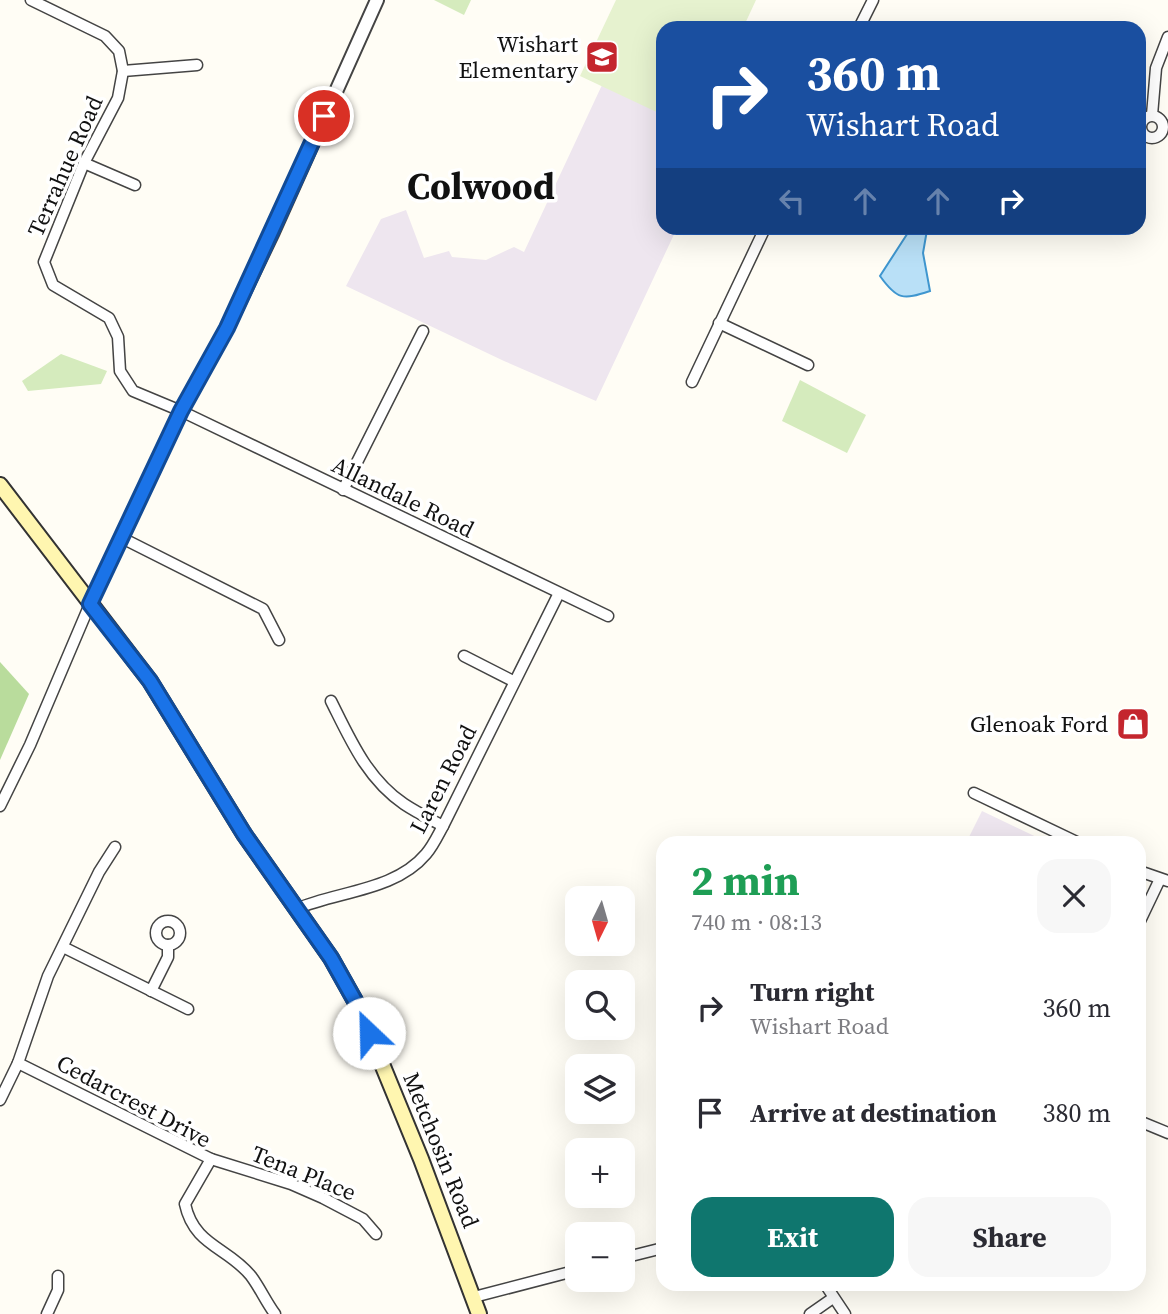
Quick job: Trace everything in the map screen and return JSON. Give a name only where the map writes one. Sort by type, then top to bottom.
[{"type":"main road","name":"Metchosin Road","points":[[0,485],[150,681],[227,807],[331,958],[359,1008],[416,1146],[474,1297],[478,1314]]},
{"type":"street","points":[[31,0],[105,36],[119,51],[123,71],[197,65]]},
{"type":"street","points":[[0,806],[30,745],[90,604],[181,411],[227,328],[267,244],[376,0]]},
{"type":"street","points":[[862,21],[873,0]]},
{"type":"street","points":[[1152,115],[1156,68],[1168,37]]},
{"type":"street","name":"Terrahue Road","points":[[123,71],[118,98],[84,163],[44,262],[53,285],[109,318],[118,337],[120,371],[133,391],[181,411]]},
{"type":"street","points":[[84,163],[135,185]]},
{"type":"street","points":[[692,382],[762,235]]},
{"type":"street","points":[[719,323],[808,365]]},
{"type":"street","points":[[343,490],[423,331]]},
{"type":"street","name":"Allandale Road","points":[[181,411],[608,616]]},
{"type":"street","points":[[121,538],[263,609],[279,640]]},
{"type":"street","name":"Laren Road","points":[[296,909],[318,899],[380,884],[407,870],[426,854],[443,826],[559,593]]},
{"type":"street","points":[[464,656],[513,681]]},
{"type":"street","points":[[331,701],[360,759],[378,781],[403,803],[443,826]]},
{"type":"street","points":[[974,793],[1064,836]]},
{"type":"street","points":[[0,1100],[18,1063],[48,976],[99,872],[115,847]]},
{"type":"street","points":[[1146,874],[1164,880],[1146,911]]},
{"type":"street","points":[[152,991],[168,957],[168,945]]},
{"type":"street","points":[[63,947],[188,1009]]},
{"type":"street","name":"Cedarcrest Drive","points":[[18,1063],[211,1158],[186,1204],[189,1219],[201,1236],[250,1275],[275,1314]]},
{"type":"street","points":[[1146,1124],[1168,1133]]},
{"type":"street","name":"Tena Place","points":[[211,1158],[291,1184],[323,1198],[363,1219],[376,1234]]},
{"type":"street","points":[[635,1255],[656,1250]]},
{"type":"street","points":[[474,1297],[565,1273]]},
{"type":"street","points":[[47,1314],[58,1290],[58,1276]]},
{"type":"street","points":[[829,1291],[845,1314]]},
{"type":"street","points":[[810,1314],[833,1298]]},
{"type":"shaded area","points":[[602,85],[656,110],[656,235],[674,235],[596,401],[504,361],[346,286],[381,219],[406,210],[424,258],[449,251],[452,257],[486,260],[514,247],[524,252]]},
{"type":"shaded area","points":[[982,811],[1034,836],[970,836]]},
{"type":"green space","points":[[434,0],[471,0],[464,15]]},
{"type":"green space","points":[[616,0],[756,0],[746,21],[656,21],[656,112],[580,76]]},
{"type":"green space","points":[[61,354],[107,371],[101,384],[28,391],[22,381]]},
{"type":"green space","points":[[800,380],[866,415],[847,453],[782,421]]},
{"type":"green space","points":[[0,662],[29,694],[0,760]]},
{"type":"water","points":[[906,235],[926,235],[923,253],[930,291],[901,296],[891,290],[880,276]]},
{"type":"place","name":"Wishart Elementary","points":[[602,57]]},
{"type":"place","name":"Glenoak Ford","points":[[1133,724]]},
{"type":"district","name":"Colwood","points":[[481,186]]},
{"type":"route","points":[[324,116],[227,328],[181,411],[90,604],[150,681],[177,721],[244,834],[331,958],[359,1008],[369,1033]]}]
